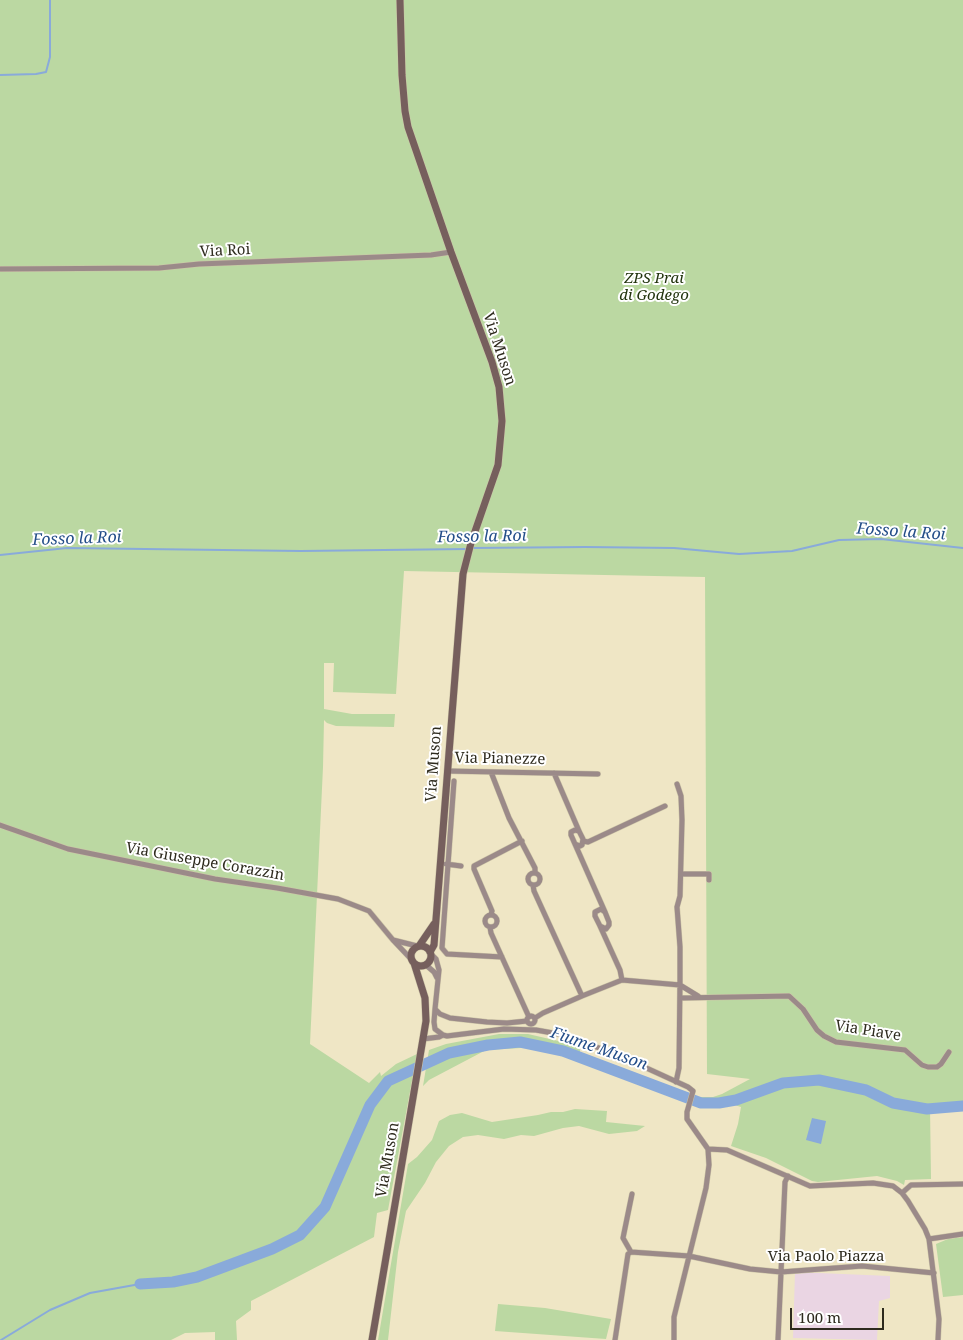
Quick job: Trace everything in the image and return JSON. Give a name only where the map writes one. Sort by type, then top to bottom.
[{"type":"main road","name":"Via Muson","points":[[400,0],[405,111],[413,142],[451,252],[492,362],[501,406],[502,437],[498,465],[468,552],[461,594],[447,771],[449,801],[440,863],[434,945],[430,961],[426,965],[422,985]]},
{"type":"main road","name":"Via Muson","points":[[372,1340],[423,1039],[426,1008],[422,985],[413,961],[412,952],[432,928],[435,921]]},
{"type":"main road","points":[[418,946],[426,947],[431,953]]},
{"type":"main road","points":[[413,961],[419,966],[426,965]]},
{"type":"street","name":"Via Roi","points":[[0,269],[159,268],[199,264],[432,255],[451,252]]},
{"type":"street","name":"Via Pianezze","points":[[447,771],[598,774]]},
{"type":"street","points":[[491,772],[509,818],[522,841],[535,873],[539,875],[540,882],[533,885],[534,891],[582,996]]},
{"type":"street","name":"Via Pianezze","points":[[554,773],[576,820],[577,830]]},
{"type":"street","points":[[454,781],[449,801],[448,864],[442,948],[447,954],[502,958]]},
{"type":"street","points":[[676,1082],[679,1068],[680,947],[677,907],[680,896],[681,874],[682,796],[677,784]]},
{"type":"street","points":[[579,846],[665,806]]},
{"type":"street","name":"Via Giuseppe Corazzin","points":[[0,825],[68,849],[215,879],[338,899],[369,911],[413,961]]},
{"type":"street","points":[[579,846],[571,832],[577,830],[579,846],[609,922],[604,935]]},
{"type":"street","points":[[440,863],[473,867],[475,864],[522,841]]},
{"type":"street","points":[[473,867],[492,911],[491,914]]},
{"type":"street","points":[[681,874],[709,874],[709,880]]},
{"type":"street","points":[[600,902],[595,916],[620,970],[622,980]]},
{"type":"street","points":[[597,910],[601,909],[605,912]]},
{"type":"street","points":[[491,914],[484,919],[485,923],[490,927],[530,1019]]},
{"type":"street","points":[[490,927],[497,921],[491,914]]},
{"type":"street","points":[[600,926],[606,929]]},
{"type":"street","points":[[393,940],[418,946]]},
{"type":"street","points":[[431,953],[436,960],[439,970],[435,1026],[443,1035]]},
{"type":"street","points":[[426,965],[434,972],[437,979]]},
{"type":"street","points":[[435,1009],[444,1016],[456,1019],[507,1023],[530,1019],[622,980],[680,985],[699,997]]},
{"type":"street","name":"Via Piave","points":[[680,998],[789,996],[804,1009],[816,1030],[836,1042],[905,1050],[922,1065],[928,1067],[937,1067],[949,1052]]},
{"type":"street","points":[[423,1039],[443,1035],[504,1029],[553,1032],[602,1048],[693,1091],[687,1119],[708,1149],[709,1165],[706,1188],[674,1317],[674,1340]]},
{"type":"street","points":[[708,1149],[726,1150],[816,1186],[883,1184],[892,1186],[902,1193],[925,1229],[929,1239],[939,1319],[938,1340]]},
{"type":"street","points":[[778,1340],[785,1182],[788,1176]]},
{"type":"street","points":[[902,1193],[911,1185],[963,1184]]},
{"type":"street","points":[[615,1340],[628,1254],[631,1252],[623,1238],[632,1194]]},
{"type":"street","points":[[929,1239],[963,1234]]},
{"type":"street","name":"Via Paolo Piazza","points":[[631,1252],[689,1256],[750,1269],[781,1272],[862,1266],[934,1273]]},
{"type":"shaded area","points":[[795,1272],[890,1276],[890,1298],[879,1301],[877,1340],[793,1338]]},
{"type":"green space","name":"ZPS Prai di Godego","points":[[0,0],[963,0],[963,1104],[930,1107],[931,1179],[905,1180],[904,1185],[897,1181],[877,1176],[812,1181],[766,1158],[731,1146],[741,1107],[725,1102],[705,1107],[696,1105],[700,1097],[713,1097],[722,1094],[750,1079],[707,1074],[705,577],[404,571],[396,694],[333,692],[334,663],[324,663],[324,709],[352,714],[395,714],[394,727],[336,726],[324,720],[310,1044],[369,1083],[380,1072],[381,1076],[396,1064],[417,1054],[388,1210],[377,1213],[374,1237],[251,1301],[251,1310],[236,1321],[237,1340],[215,1340],[215,1332],[185,1333],[171,1340],[0,1340]]},
{"type":"green space","points":[[499,1034],[528,1034],[580,1046],[580,1058],[556,1046],[486,1050],[429,1080],[423,1086],[429,1050],[446,1044]]},
{"type":"green space","points":[[575,1109],[607,1111],[606,1122],[645,1126],[637,1131],[609,1134],[579,1126],[563,1128],[534,1136],[521,1135],[504,1139],[478,1135],[463,1137],[449,1146],[436,1162],[425,1183],[406,1211],[398,1252],[388,1340],[378,1340],[408,1164],[432,1140],[439,1121],[450,1115],[462,1113],[492,1122]]},
{"type":"green space","points":[[963,1237],[963,1295],[943,1297],[936,1244],[948,1239]]},
{"type":"green space","points":[[498,1304],[545,1308],[611,1319],[606,1339],[495,1331]]},
{"type":"water","points":[[812,1118],[826,1121],[821,1144],[806,1140]]},
{"type":"waterway","points":[[0,75],[46,72],[50,57],[50,0]]},
{"type":"waterway","name":"Fosso la Roi","points":[[472,548],[674,548],[739,554],[792,551],[839,540],[881,539],[963,548]]},
{"type":"waterway","name":"Fosso la Roi","points":[[0,555],[67,548],[301,551],[467,549]]},
{"type":"waterway","name":"Fiume Muson","points":[[140,1284],[173,1282],[197,1277],[272,1249],[300,1235],[325,1207],[370,1105],[388,1081],[449,1053],[488,1045],[520,1042],[563,1051],[701,1103],[719,1103],[736,1100],[783,1083],[819,1080],[866,1090],[893,1103],[927,1109],[963,1106]]},
{"type":"waterway","points":[[1,1340],[50,1310],[90,1293],[140,1284]]}]
